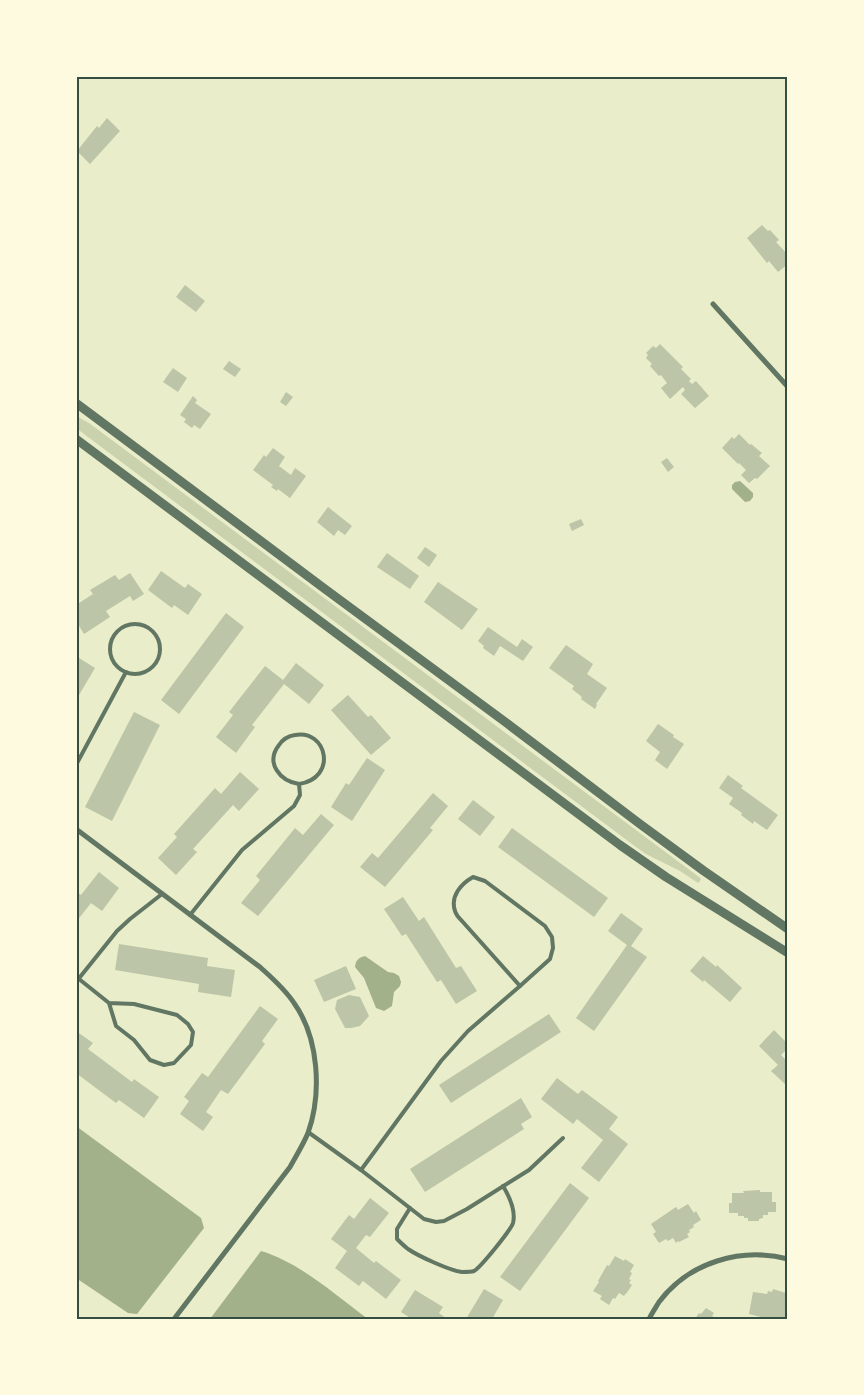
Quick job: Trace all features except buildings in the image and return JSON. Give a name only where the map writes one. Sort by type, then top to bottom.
[{"type":"street","points":[[713,304],[788,387]]},
{"type":"street","points":[[76,403],[640,824],[788,929]]},
{"type":"street","points":[[76,439],[620,846],[788,953]]},
{"type":"street","points":[[78,832],[260,966],[294,1003],[306,1025],[312,1047],[316,1069],[316,1091],[308,1132],[300,1149],[290,1167],[174,1319]]},
{"type":"street","points":[[649,1319],[659,1302],[671,1289],[690,1273],[712,1262],[750,1254],[770,1255],[788,1259]]},
{"type":"lane","points":[[131,624],[140,624],[153,631],[158,638],[160,645],[158,660],[148,671],[133,674],[126,672],[119,668],[114,661],[110,646],[117,632],[131,624]]},
{"type":"lane","points":[[76,765],[126,672]]},
{"type":"lane","points":[[298,734],[313,738],[323,751],[324,758],[320,773],[307,783],[299,784],[283,779],[277,772],[274,764],[274,755],[282,740],[298,734]]},
{"type":"lane","points":[[190,914],[242,850],[294,806],[300,796],[299,784]]},
{"type":"lane","points":[[362,1170],[441,1061],[468,1031],[520,986],[550,959],[553,948],[552,937],[544,926],[485,881],[473,877],[464,882],[458,890],[454,900],[454,912],[520,986]]},
{"type":"lane","points":[[109,1003],[116,1026],[134,1040],[150,1060],[164,1065],[174,1063],[191,1045],[193,1032],[188,1024],[177,1015],[134,1004],[109,1003],[78,980],[117,932],[130,919],[162,894]]},
{"type":"lane","points":[[308,1132],[362,1170],[424,1219],[436,1222],[444,1221],[529,1170],[564,1138]]},
{"type":"lane","points":[[410,1208],[397,1229],[397,1239],[408,1250],[450,1269],[462,1272],[474,1270],[484,1263],[513,1224],[512,1205],[508,1193],[503,1186]]},
{"type":"shaded area","points":[[76,416],[89,423],[699,877],[700,881],[698,883],[636,847],[76,428]]},
{"type":"shaded area","points":[[740,481],[753,493],[750,501],[745,502],[732,489],[732,485],[735,482]]},
{"type":"shaded area","points":[[365,956],[388,972],[399,976],[401,982],[394,992],[392,1006],[384,1011],[376,1008],[364,978],[355,967],[358,960]]},
{"type":"shaded area","points":[[76,1126],[201,1218],[204,1228],[137,1314],[128,1313],[76,1278]]},
{"type":"shaded area","points":[[261,1251],[276,1256],[304,1271],[368,1319],[210,1319]]}]
